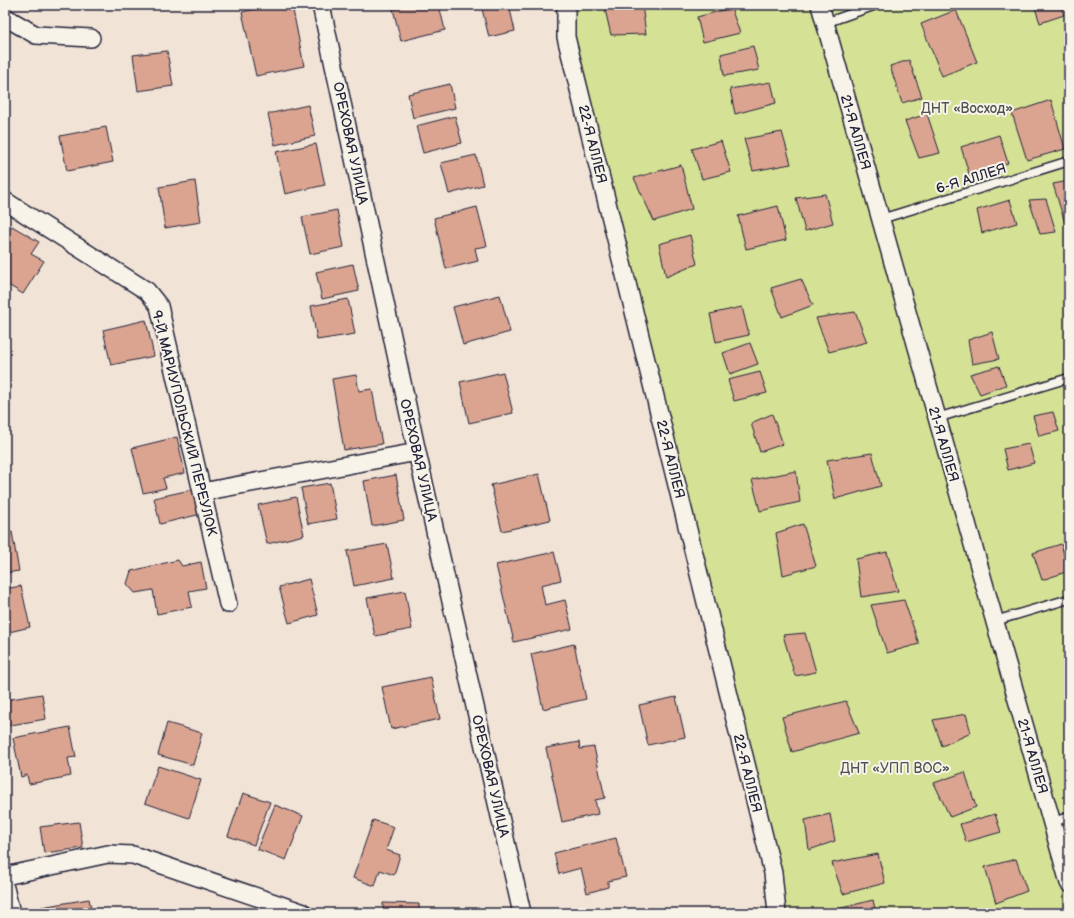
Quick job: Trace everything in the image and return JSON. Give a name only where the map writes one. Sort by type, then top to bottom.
[{"type":"street","name":"ОРЕХОВАЯ УЛИЦА","points":[[321,5],[417,452],[522,913]]},
{"type":"street","name":"22-Я АЛЛЕЯ","points":[[566,5],[566,37],[773,873],[777,913]]},
{"type":"street","name":"21-Я АЛЛЕЯ","points":[[820,5],[1069,883]]},
{"type":"street","points":[[5,17],[36,35],[91,38]]},
{"type":"street","name":"9-Й МАРИУПОЛЬСКИЙ ПЕРЕУЛОК","points":[[5,201],[147,291],[159,306],[228,604]]},
{"type":"street","points":[[202,492],[417,452]]},
{"type":"street","points":[[5,876],[108,854],[133,855],[304,913]]},
{"type":"street","points":[[5,888],[11,913]]},
{"type":"lane","points":[[825,22],[876,5]]},
{"type":"lane","name":"6-Я АЛЛЕЯ","points":[[881,219],[1069,162]]},
{"type":"lane","points":[[937,418],[1069,378]]},
{"type":"lane","points":[[995,621],[1069,599]]},
{"type":"lane","points":[[1052,822],[1069,817]]},
{"type":"green space","name":"ДНТ «УПП ВОС»","points":[[564,5],[1069,5],[1069,913],[777,913]]},
{"type":"building","points":[[274,5],[292,5],[304,66],[256,76],[242,12]]},
{"type":"building","points":[[392,5],[439,5],[445,30],[401,41]]},
{"type":"building","points":[[481,5],[509,5],[515,31],[489,37]]},
{"type":"building","points":[[604,5],[642,5],[646,34],[611,35]]},
{"type":"building","points":[[1034,5],[1060,5],[1064,15],[1040,23]]},
{"type":"building","points":[[731,8],[740,33],[703,42],[697,17]]},
{"type":"building","points":[[956,10],[977,62],[942,76],[921,24]]},
{"type":"building","points":[[753,46],[759,70],[724,76],[721,54]]},
{"type":"building","points":[[167,51],[173,86],[138,91],[133,55]]},
{"type":"building","points":[[909,60],[922,97],[902,103],[890,66]]},
{"type":"building","points":[[771,82],[776,103],[735,114],[730,89]]},
{"type":"building","points":[[450,84],[455,108],[413,118],[408,94]]},
{"type":"building","points":[[1051,100],[1065,149],[1027,160],[1012,113]]},
{"type":"building","points":[[308,105],[315,136],[275,145],[268,114]]},
{"type":"building","points":[[927,114],[940,153],[919,158],[905,121]]},
{"type":"building","points":[[455,116],[462,143],[423,153],[416,126]]},
{"type":"building","points":[[106,127],[113,162],[67,171],[60,136]]},
{"type":"building","points":[[782,132],[791,164],[753,171],[744,139]]},
{"type":"building","points":[[999,135],[1008,163],[970,177],[961,147]]},
{"type":"building","points":[[721,141],[731,172],[702,179],[692,149]]},
{"type":"building","points":[[316,144],[325,185],[285,194],[276,152]]},
{"type":"building","points":[[476,155],[483,185],[449,194],[441,163]]},
{"type":"building","points":[[681,165],[692,209],[654,221],[634,178]]},
{"type":"building","points":[[195,181],[201,222],[165,228],[159,187]]},
{"type":"building","points":[[1069,181],[1069,221],[1065,223],[1053,184]]},
{"type":"building","points":[[825,194],[833,223],[805,231],[796,198]]},
{"type":"building","points":[[1046,199],[1056,232],[1040,234],[1029,200]]},
{"type":"building","points":[[1010,200],[1017,223],[982,233],[977,210]]},
{"type":"building","points":[[778,206],[786,240],[746,249],[738,216]]},
{"type":"building","points":[[477,207],[487,246],[475,248],[478,261],[446,269],[434,218]]},
{"type":"building","points":[[337,210],[344,247],[310,254],[302,217]]},
{"type":"building","points":[[12,226],[39,242],[31,254],[44,261],[23,294],[5,283],[5,237]]},
{"type":"building","points":[[690,235],[697,264],[666,277],[659,244]]},
{"type":"building","points":[[353,264],[359,291],[322,299],[316,272]]},
{"type":"building","points":[[801,279],[813,305],[782,317],[771,288]]},
{"type":"building","points":[[500,295],[510,332],[463,345],[453,307]]},
{"type":"building","points":[[348,299],[355,334],[317,340],[311,306]]},
{"type":"building","points":[[742,307],[749,335],[716,342],[710,314]]},
{"type":"building","points":[[855,312],[867,342],[829,352],[816,318]]},
{"type":"building","points":[[146,320],[154,356],[111,365],[103,330]]},
{"type":"building","points":[[992,332],[999,359],[972,364],[968,340]]},
{"type":"building","points":[[750,343],[758,364],[730,374],[723,353]]},
{"type":"building","points":[[999,366],[1006,385],[980,394],[970,374]]},
{"type":"building","points":[[503,372],[513,413],[469,423],[460,382]]},
{"type":"building","points":[[760,372],[767,393],[734,401],[728,380]]},
{"type":"building","points":[[356,375],[359,391],[372,389],[382,444],[344,450],[332,379]]},
{"type":"building","points":[[1053,412],[1059,431],[1039,436],[1033,416]]},
{"type":"building","points":[[772,414],[783,444],[760,452],[751,423]]},
{"type":"building","points":[[177,437],[185,473],[163,478],[166,488],[143,493],[132,448]]},
{"type":"building","points":[[1029,444],[1034,463],[1008,470],[1003,449]]},
{"type":"building","points":[[872,453],[881,486],[835,499],[827,460]]},
{"type":"building","points":[[796,471],[800,502],[760,511],[752,480]]},
{"type":"building","points":[[539,474],[550,520],[502,531],[491,485]]},
{"type":"building","points":[[396,475],[404,520],[372,526],[364,481]]},
{"type":"building","points":[[330,483],[337,519],[308,524],[301,488]]},
{"type":"building","points":[[195,489],[201,514],[160,524],[154,498]]},
{"type":"building","points":[[296,497],[304,535],[267,544],[258,505]]},
{"type":"building","points":[[803,524],[816,566],[783,575],[776,533]]},
{"type":"building","points":[[12,532],[19,571],[5,573],[5,533]]},
{"type":"building","points":[[387,544],[394,578],[354,586],[347,551]]},
{"type":"building","points":[[1061,544],[1069,571],[1042,580],[1033,553]]},
{"type":"building","points":[[554,552],[561,580],[541,585],[545,605],[565,600],[572,629],[514,642],[496,565]]},
{"type":"building","points":[[887,552],[898,591],[861,597],[856,559]]},
{"type":"building","points":[[178,560],[182,566],[201,562],[206,588],[189,591],[192,607],[157,614],[153,590],[135,593],[127,584],[131,571]]},
{"type":"building","points":[[309,579],[318,615],[289,623],[279,587]]},
{"type":"building","points":[[21,586],[30,627],[5,633],[5,589]]},
{"type":"building","points":[[405,591],[412,629],[375,636],[367,598]]},
{"type":"building","points":[[904,600],[919,644],[887,653],[871,605]]},
{"type":"building","points":[[805,633],[816,672],[795,676],[783,635]]},
{"type":"building","points":[[574,644],[586,699],[543,709],[531,654]]},
{"type":"building","points":[[431,677],[440,719],[391,729],[382,687]]},
{"type":"building","points":[[42,694],[46,719],[5,726],[5,700]]},
{"type":"building","points":[[676,697],[685,737],[648,745],[639,705]]},
{"type":"building","points":[[846,701],[859,733],[792,752],[782,717]]},
{"type":"building","points":[[966,714],[971,733],[942,746],[933,720]]},
{"type":"building","points":[[167,723],[202,733],[193,765],[158,755]]},
{"type":"building","points":[[70,727],[76,757],[68,758],[71,776],[29,784],[27,775],[21,777],[13,738]]},
{"type":"building","points":[[579,742],[580,749],[594,747],[605,798],[595,800],[598,814],[562,822],[546,748]]},
{"type":"building","points":[[158,766],[201,780],[189,818],[145,803]]},
{"type":"building","points":[[965,772],[976,807],[950,817],[934,783]]},
{"type":"building","points":[[243,793],[270,802],[254,845],[228,836]]},
{"type":"building","points":[[275,805],[303,816],[286,860],[257,849]]},
{"type":"building","points":[[830,814],[835,841],[809,850],[805,820]]},
{"type":"building","points":[[995,814],[1001,832],[966,842],[960,824]]},
{"type":"building","points":[[373,820],[394,827],[386,850],[400,855],[394,875],[380,870],[375,886],[353,878]]},
{"type":"building","points":[[79,822],[83,848],[44,853],[40,827]]},
{"type":"building","points":[[616,838],[626,877],[608,881],[608,887],[587,893],[581,868],[559,874],[554,853]]},
{"type":"building","points":[[878,854],[885,883],[843,894],[832,863]]},
{"type":"building","points":[[1016,859],[1027,891],[996,903],[985,867]]},
{"type":"building","points":[[89,899],[92,913],[42,913],[41,907]]},
{"type":"building","points":[[873,900],[876,913],[831,913],[830,911]]},
{"type":"building","points":[[383,903],[419,904],[419,913],[383,913]]},
{"type":"park label","name":"ДНТ «Восход»","points":[[967,108]]}]
